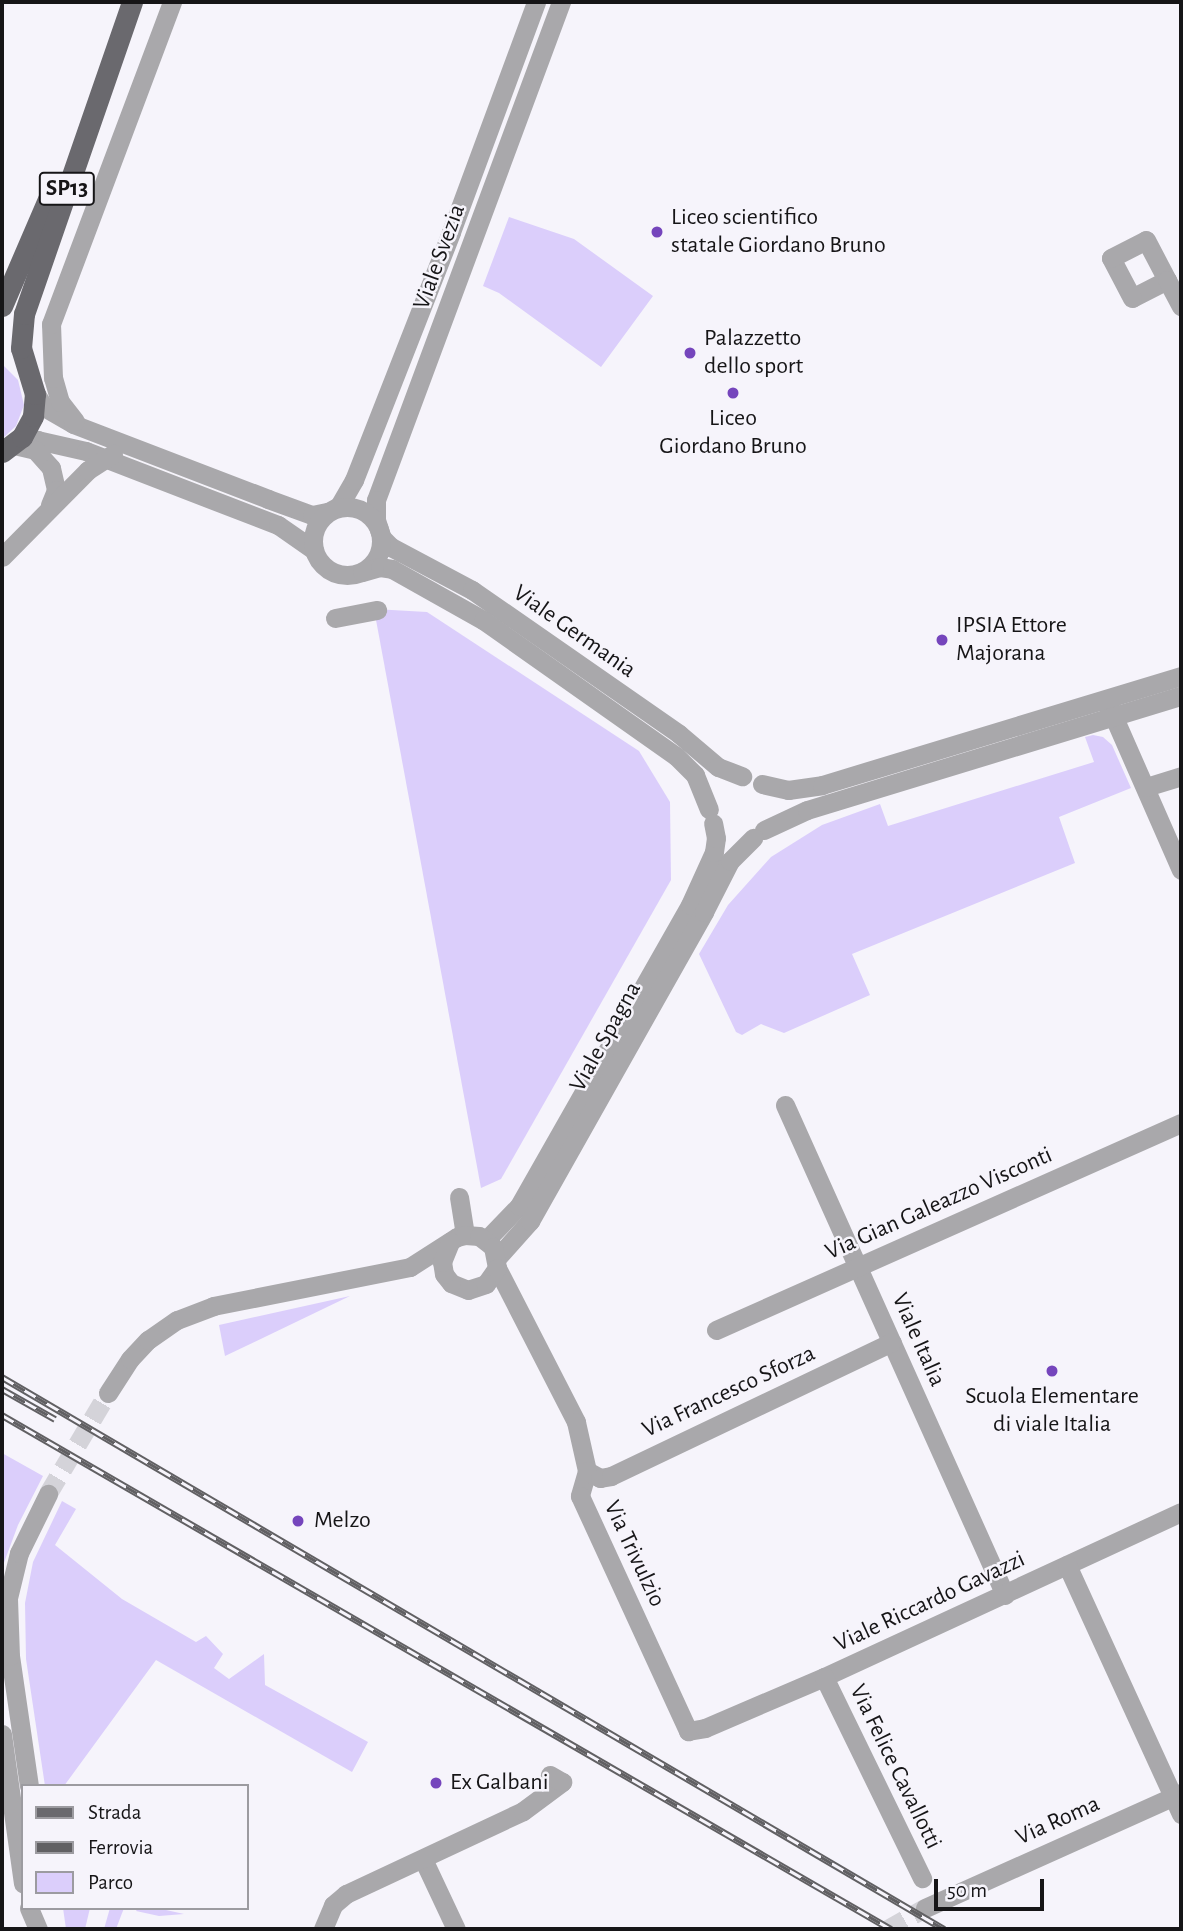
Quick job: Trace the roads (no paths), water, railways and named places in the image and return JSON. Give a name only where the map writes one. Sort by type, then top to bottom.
[{"type":"main road","name":"SP13","points":[[2,306],[132,2]]},
{"type":"main road","name":"SP13","points":[[8,449],[31,423],[31,384],[21,348],[24,314],[132,2]]},
{"type":"main road","points":[[2,352],[16,361],[31,384]]},
{"type":"street","points":[[85,429],[65,410],[59,399],[52,366],[52,321],[172,2]]},
{"type":"street","name":"Viale Svezia","points":[[332,511],[344,501],[354,480],[452,232],[537,2]]},
{"type":"street","name":"Viale Svezia","points":[[379,530],[374,511],[376,500],[561,2]]},
{"type":"street","points":[[1167,280],[1181,306]]},
{"type":"street","points":[[8,449],[37,440],[66,444],[150,475],[278,525],[314,550],[320,562],[333,572],[349,575],[362,572],[378,555],[379,530],[371,518],[360,510],[347,507],[310,514],[142,451],[85,429],[44,407],[31,384]]},
{"type":"street","points":[[8,449],[25,446],[35,450],[51,468],[57,490],[49,507]]},
{"type":"street","points":[[2,557],[49,507],[105,458],[120,452],[142,451]]},
{"type":"street","points":[[76,482],[91,476],[119,472],[150,475]]},
{"type":"street","points":[[314,550],[316,528],[332,511]]},
{"type":"street","name":"Viale Germania","points":[[379,530],[391,547],[481,596],[679,734],[713,764],[741,776]]},
{"type":"street","name":"Viale Germania","points":[[362,572],[380,567],[392,569],[454,602],[493,627],[676,756],[695,775],[711,816]]},
{"type":"street","points":[[335,618],[377,610]]},
{"type":"street","points":[[1181,676],[1110,707],[807,810],[759,834],[731,838],[711,816],[717,787],[728,779],[741,776],[788,790],[822,785],[1110,707],[1181,696]]},
{"type":"street","points":[[1110,707],[1181,870]]},
{"type":"street","points":[[1146,787],[1181,776]]},
{"type":"street","points":[[759,834],[771,820],[773,806],[769,793],[762,784]]},
{"type":"street","name":"Viale Spagna","points":[[486,1240],[519,1206],[694,897],[714,852],[711,816]]},
{"type":"street","name":"Viale Spagna","points":[[497,1263],[530,1222],[702,916],[730,860],[759,834]]},
{"type":"street","name":"Viale Italia","points":[[785,1105],[1004,1595]]},
{"type":"street","name":"Via Gian Galeazzo Visconti","points":[[716,1330],[1181,1123]]},
{"type":"street","points":[[451,1283],[442,1262],[458,1238],[459,1197]]},
{"type":"street","points":[[108,1393],[130,1359],[148,1340],[192,1313],[213,1306],[410,1267],[458,1238],[486,1240],[497,1263],[493,1277],[477,1289]]},
{"type":"street","name":"Via Trivulzio","points":[[497,1263],[518,1311],[576,1422],[587,1471],[580,1496],[675,1699],[685,1728],[697,1731]]},
{"type":"street","points":[[410,1267],[459,1288],[477,1289],[518,1311]]},
{"type":"street","name":"Via Francesco Sforza","points":[[587,1471],[600,1478],[611,1476],[892,1342]]},
{"type":"street","points":[[29,1784],[10,1656],[8,1598],[19,1553],[48,1494]]},
{"type":"street","name":"Viale Riccardo Gavazzi","points":[[697,1731],[824,1677],[1181,1512]]},
{"type":"street","points":[[1068,1565],[1179,1801]]},
{"type":"street","name":"Via Felice Cavallotti","points":[[824,1677],[922,1878]]},
{"type":"street","points":[[2,1734],[21,1870]]},
{"type":"street","points":[[323,1929],[331,1908],[342,1896],[361,1884],[423,1859],[535,1804],[562,1782],[550,1775]]},
{"type":"street","name":"Via Roma","points":[[925,1908],[1179,1801]]},
{"type":"street","points":[[423,1859],[456,1929]]},
{"type":"street","points":[[30,1910],[38,1929]]},
{"type":"street","points":[[44,1910],[47,1929]]},
{"type":"tunnel","points":[[48,1494],[108,1393]]},
{"type":"tunnel","points":[[888,1929],[925,1908]]},
{"type":"railway","points":[[2,1377],[944,1929]]},
{"type":"railway","points":[[2,1389],[55,1419]]},
{"type":"railway","points":[[2,1415],[891,1929]]},
{"type":"place","name":"Liceo scientifico statale Giordano Bruno","points":[[657,232]]},
{"type":"place","name":"Palazzetto dello sport","points":[[690,353]]},
{"type":"place","name":"Liceo Giordano Bruno","points":[[733,393]]},
{"type":"place","name":"IPSIA Ettore Majorana","points":[[942,640]]},
{"type":"place","name":"Scuola Elementare di viale Italia","points":[[1052,1371]]},
{"type":"place","name":"Melzo","points":[[298,1521]]},
{"type":"place","name":"Ex Galbani","points":[[436,1783]]}]
